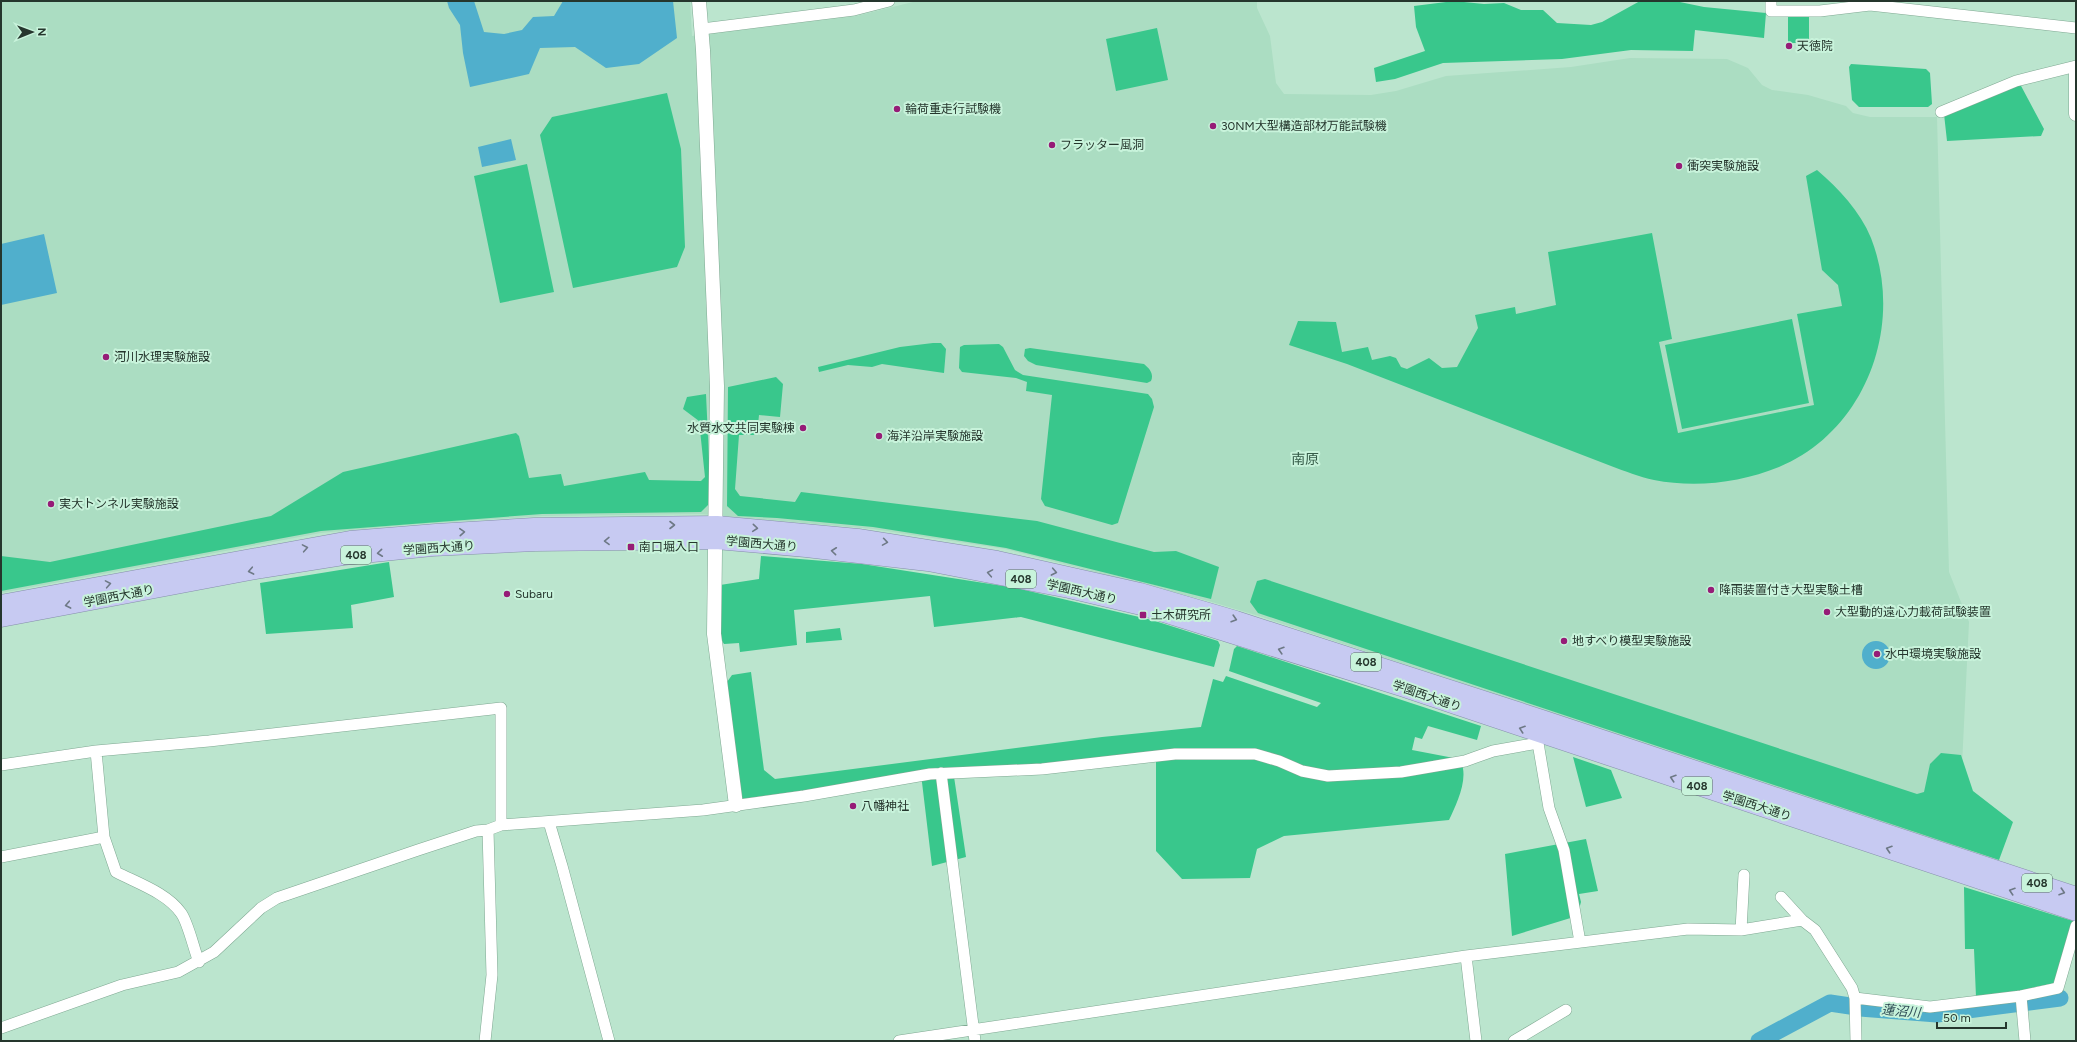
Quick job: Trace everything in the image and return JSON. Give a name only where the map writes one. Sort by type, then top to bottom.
[{"type":"highway","name":"学園西大通り","points":[[1,618],[261,569],[437,540],[534,527],[858,538],[930,549],[1071,575],[1140,592],[1236,620],[1520,712],[2076,896]]},
{"type":"highway","name":"学園西大通り","points":[[716,533],[806,548],[928,562],[1091,594],[1141,606],[1289,652],[1539,739],[2076,912]]},
{"type":"highway","name":"学園西大通り","points":[[1,604],[350,540],[437,540]]},
{"type":"street","points":[[699,1],[702,29],[717,386],[714,634],[736,805]]},
{"type":"street","points":[[702,29],[854,10],[889,1]]},
{"type":"street","points":[[1771,1],[1771,11],[1820,11],[1870,5],[2076,28]]},
{"type":"street","points":[[1941,112],[2016,80],[2076,67],[2076,114]]},
{"type":"street","points":[[1,765],[96,751],[209,741],[501,708],[501,824]]},
{"type":"street","points":[[1,1028],[122,985],[178,972],[199,962],[214,952],[261,908],[277,898],[476,831],[488,830],[501,824],[548,822],[704,810],[804,796],[941,773],[1042,769],[1175,754],[1255,754],[1316,774],[1340,776],[1401,772],[1465,760],[1539,739],[1549,808],[1564,850],[1580,942]]},
{"type":"street","points":[[96,751],[104,837],[116,872],[168,901],[182,913],[199,962]]},
{"type":"street","points":[[941,773],[974,1036]]},
{"type":"street","points":[[548,822],[562,866],[608,1041]]},
{"type":"street","points":[[485,1041],[492,975],[488,830]]},
{"type":"street","points":[[1,858],[104,837]]},
{"type":"street","points":[[1741,930],[1744,875]]},
{"type":"street","points":[[1781,897],[1802,920],[1815,930],[1852,988],[1855,998],[1856,1041]]},
{"type":"street","points":[[899,1041],[974,1036],[1466,956],[1688,929],[1741,930],[1802,920]]},
{"type":"street","points":[[1855,998],[1930,1008],[2021,998],[2058,988],[2076,926]]},
{"type":"street","points":[[1466,956],[1476,1041]]},
{"type":"street","points":[[2021,998],[2025,1041]]},
{"type":"street","points":[[1514,1041],[1566,1010]]},
{"type":"shaded area","points":[[1,1],[690,1],[692,36],[856,16],[917,1],[1257,1],[1257,8],[1270,36],[1276,83],[1284,94],[1371,95],[1396,91],[1446,76],[1571,67],[1630,58],[1727,59],[1748,68],[1762,85],[1772,90],[1808,95],[1846,106],[1853,113],[1870,117],[1937,117],[1949,572],[1969,622],[1958,847],[1259,616],[1212,602],[1005,549],[873,529],[701,514],[542,516],[406,525],[321,533],[1,593]]},
{"type":"green space","points":[[1454,1],[1484,4],[1504,3],[1521,10],[1543,10],[1557,23],[1591,25],[1602,22],[1640,1],[1675,1],[1704,7],[1766,13],[1764,38],[1695,30],[1693,51],[1631,50],[1562,59],[1443,63],[1395,79],[1376,82],[1374,68],[1425,51],[1416,27],[1414,6]]},
{"type":"green space","points":[[1788,16],[1809,16],[1809,43],[1788,43]]},
{"type":"green space","points":[[1157,28],[1168,80],[1116,91],[1106,39]]},
{"type":"green space","points":[[1851,64],[1926,69],[1930,73],[1932,104],[1928,107],[1859,107],[1852,100],[1849,67]]},
{"type":"green space","points":[[2020,84],[2044,129],[2041,136],[1947,141],[1944,114]]},
{"type":"green space","points":[[667,93],[681,149],[685,247],[677,267],[573,288],[540,135],[552,117]]},
{"type":"green space","points":[[527,164],[554,292],[500,303],[474,176]]},
{"type":"green space","points":[[1817,170],[1848,201],[1861,219],[1871,238],[1880,271],[1883,305],[1880,339],[1870,372],[1855,402],[1835,428],[1809,450],[1779,467],[1749,477],[1701,484],[1685,484],[1648,479],[1347,364],[1289,345],[1298,321],[1336,322],[1342,352],[1368,347],[1372,360],[1390,356],[1396,358],[1401,367],[1407,369],[1429,358],[1442,368],[1457,367],[1478,328],[1475,315],[1515,307],[1516,314],[1556,305],[1548,252],[1652,233],[1672,339],[1659,342],[1678,433],[1814,405],[1797,314],[1842,306],[1838,285],[1822,270],[1806,176]]},
{"type":"green space","points":[[1792,319],[1809,403],[1682,429],[1665,345]]},
{"type":"green space","points":[[941,343],[946,349],[944,373],[882,364],[872,367],[848,365],[819,372],[818,367],[900,347]]},
{"type":"green space","points":[[999,344],[1003,347],[1015,370],[1023,375],[1148,394],[1152,399],[1154,407],[1118,523],[1112,525],[1045,506],[1041,499],[1052,395],[1026,391],[1027,382],[1016,378],[962,372],[959,368],[960,347],[964,345]]},
{"type":"green space","points":[[1030,348],[1144,364],[1151,372],[1152,378],[1151,381],[1147,383],[1036,365],[1028,361],[1024,356],[1025,349]]},
{"type":"green space","points":[[776,377],[783,384],[780,417],[759,415],[757,435],[739,435],[735,489],[740,496],[795,502],[801,492],[1037,521],[1154,552],[1176,551],[1219,567],[1211,599],[1006,548],[873,527],[738,516],[727,506],[728,387]]},
{"type":"green space","points":[[706,394],[711,502],[701,512],[542,514],[321,531],[1,591],[1,556],[50,562],[271,516],[343,472],[516,433],[519,436],[529,478],[561,474],[564,486],[645,472],[649,480],[701,481],[705,477],[699,421],[683,409],[687,397]]},
{"type":"green space","points":[[761,556],[862,564],[1016,588],[1152,620],[1218,641],[1220,645],[1214,667],[1021,617],[934,627],[930,596],[794,610],[797,645],[740,652],[739,643],[724,644],[721,639],[720,585],[759,579]]},
{"type":"green space","points":[[389,562],[394,597],[351,605],[353,628],[266,634],[260,583]]},
{"type":"green space","points":[[1265,579],[1917,794],[1924,792],[1930,764],[1941,753],[1961,755],[1973,791],[2013,822],[1999,860],[1258,613],[1250,602],[1257,581]]},
{"type":"green space","points":[[840,628],[842,640],[806,643],[806,632]]},
{"type":"green space","points":[[1237,646],[1481,726],[1477,740],[1428,726],[1422,739],[1415,737],[1412,750],[1459,759],[1462,766],[1463,781],[1461,790],[1449,820],[1284,836],[1257,849],[1250,878],[1182,879],[1156,851],[1156,759],[953,770],[966,857],[932,866],[921,774],[742,799],[727,682],[732,675],[751,672],[764,770],[775,779],[1102,737],[1201,727],[1213,679],[1223,682],[1226,676],[1317,707],[1321,703],[1229,671],[1234,649]]},
{"type":"green space","points":[[1573,757],[1611,770],[1622,798],[1586,807]]},
{"type":"green space","points":[[1586,839],[1598,891],[1579,894],[1581,902],[1577,916],[1512,936],[1505,854]]},
{"type":"green space","points":[[1964,887],[2073,921],[2056,983],[2035,987],[2035,989],[1976,997],[1974,949],[1965,949]]},
{"type":"water","points":[[447,1],[474,1],[484,32],[504,34],[522,30],[533,17],[554,16],[563,1],[673,1],[677,38],[639,64],[606,68],[575,47],[540,48],[529,74],[470,87],[463,53],[460,25],[449,8]]},
{"type":"water","points":[[511,139],[516,160],[482,167],[478,147]]},
{"type":"water","points":[[44,234],[57,293],[1,305],[1,244]]},
{"type":"water","points":[[1876,641],[1886,645],[1890,655],[1886,665],[1876,669],[1866,665],[1862,655],[1866,645]]},
{"type":"waterway","name":"蓮沼川","points":[[1860,1008],[1937,1014],[2060,998]]},
{"type":"waterway","name":"蓮沼川","points":[[1759,1041],[1830,1003],[1850,1006]]},
{"type":"place","name":"天徳院","points":[[1789,46]]},
{"type":"place","name":"輪荷重走行試験機","points":[[897,109]]},
{"type":"place","name":"30NM大型構造部材万能試験機","points":[[1213,126]]},
{"type":"place","name":"フラッター風洞","points":[[1052,145]]},
{"type":"place","name":"衝突実験施設","points":[[1679,166]]},
{"type":"place","name":"河川水理実験施設","points":[[106,357]]},
{"type":"place","name":"水質水文共同実験棟","points":[[803,428]]},
{"type":"place","name":"海洋沿岸実験施設","points":[[879,436]]},
{"type":"place","name":"実大トンネル実験施設","points":[[51,504]]},
{"type":"place","name":"南口堀入口","points":[[631,547]]},
{"type":"place","name":"降雨装置付き大型実験土槽","points":[[1711,590]]},
{"type":"place","name":"Subaru","points":[[507,594]]},
{"type":"place","name":"大型動的遠心力載荷試験装置","points":[[1827,612]]},
{"type":"place","name":"土木研究所","points":[[1143,615]]},
{"type":"place","name":"地すべり模型実験施設","points":[[1564,641]]},
{"type":"place","name":"水中環境実験施設","points":[[1877,654]]},
{"type":"place","name":"八幡神社","points":[[853,806]]},
{"type":"district","name":"南原","points":[[1305,459]]}]
